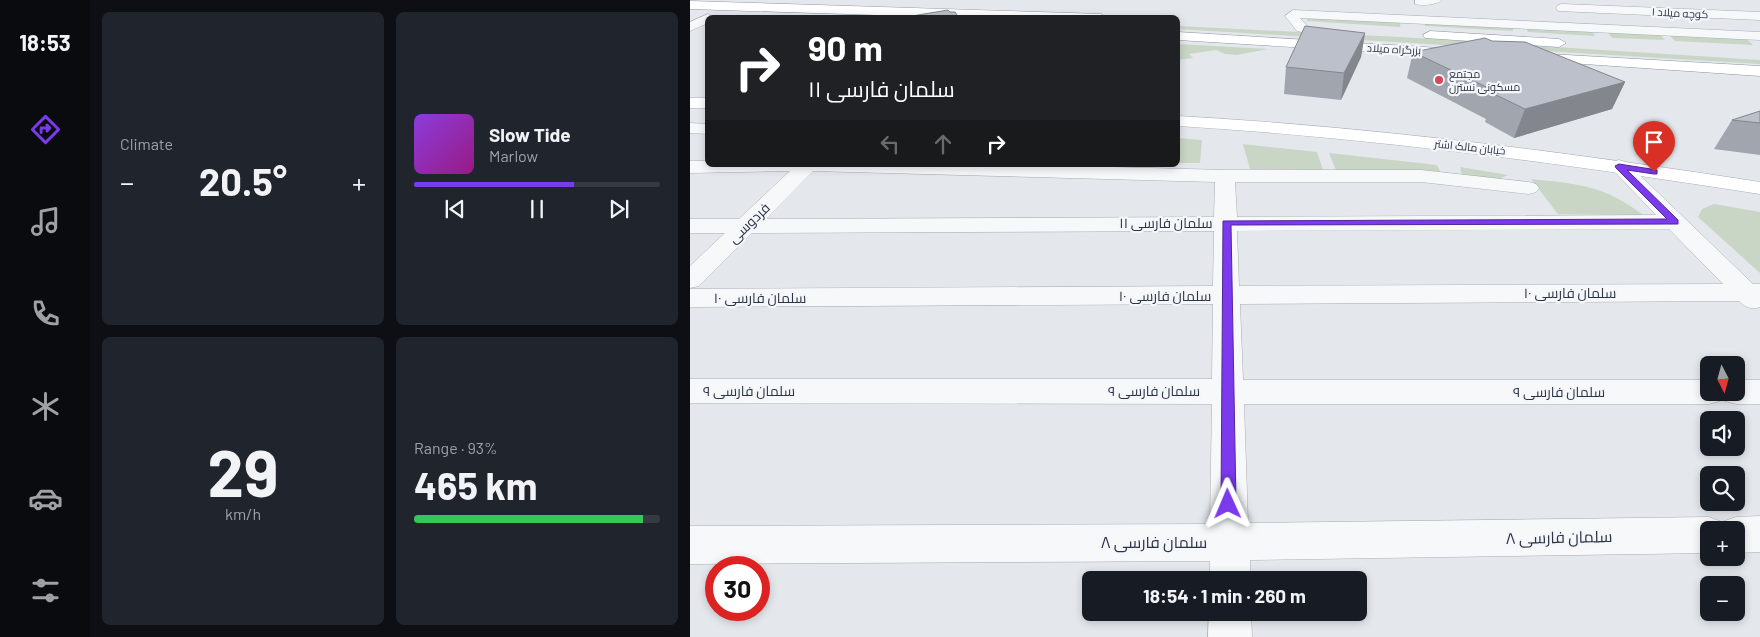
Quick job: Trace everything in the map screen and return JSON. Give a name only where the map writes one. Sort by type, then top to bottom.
[{"type":"main road","points":[[690,5],[1006,15]]},
{"type":"main road","points":[[690,15],[705,17]]},
{"type":"main road","points":[[1283,27],[1307,28]]},
{"type":"main road","name":"بزرگراه میلاد","points":[[1413,34],[1574,44]]},
{"type":"main road","name":"بزرگراه میلاد","points":[[1180,36],[1472,54]]},
{"type":"main road","points":[[1521,57],[1760,71]]},
{"type":"main road","points":[[690,103],[705,103]]},
{"type":"main road","name":"خیابان مالک اشتر","points":[[1180,121],[1226,123],[1458,146],[1619,166],[1760,188]]},
{"type":"street","points":[[1601,0],[1627,10]]},
{"type":"street","points":[[1414,1],[1442,1]]},
{"type":"street","points":[[1646,11],[1741,2]]},
{"type":"street","name":"کوچه میلاد ۱","points":[[1547,7],[1760,16]]},
{"type":"street","points":[[1307,28],[1291,16],[1293,14],[1760,36]]},
{"type":"street","points":[[690,27],[705,19]]},
{"type":"street","points":[[1407,19],[1413,34]]},
{"type":"street","points":[[690,128],[705,129]]},
{"type":"street","points":[[1619,166],[1755,297]]},
{"type":"street","points":[[690,167],[705,167]]},
{"type":"street","name":"فردوسی","points":[[690,280],[806,167]]},
{"type":"street","points":[[884,167],[1226,176],[1421,176],[1529,188]]},
{"type":"street","points":[[1226,176],[1230,571]]},
{"type":"street","name":"سلمان فارسی ۱۱","points":[[690,226],[747,224],[1675,222]]},
{"type":"street","name":"سلمان فارسی ۱۰","points":[[690,298],[1227,295],[1755,297]]},
{"type":"street","name":"سلمان فارسی ۹","points":[[690,391],[1700,392]]},
{"type":"street","points":[[1745,392],[1760,392]]},
{"type":"street","points":[[1745,535],[1760,534]]},
{"type":"street","name":"سلمان فارسی ۸","points":[[690,545],[1229,542],[1700,535]]},
{"type":"street","points":[[1230,621],[1230,637]]},
{"type":"green space","points":[[1308,15],[1401,20],[1400,27],[1307,21]]},
{"type":"green space","points":[[1425,21],[1512,26],[1513,31],[1425,26]]},
{"type":"green space","points":[[1180,26],[1400,37],[1760,60],[1760,64],[1180,29]]},
{"type":"green space","points":[[1525,26],[1591,30],[1595,36],[1528,32]]},
{"type":"green space","points":[[1606,30],[1658,33],[1665,40],[1612,38]]},
{"type":"green space","points":[[1668,34],[1746,38],[1753,45],[1675,41]]},
{"type":"green space","points":[[1180,44],[1268,49],[1237,55],[1225,54],[1216,50],[1189,54],[1193,58],[1180,60]]},
{"type":"green space","points":[[1180,138],[1202,140],[1200,163],[1180,163]]},
{"type":"green space","points":[[1243,144],[1317,152],[1323,170],[1250,169]]},
{"type":"green space","points":[[1329,153],[1437,165],[1442,176],[1392,170],[1336,170]]},
{"type":"green space","points":[[1460,167],[1508,175],[1496,180],[1463,179]]},
{"type":"green space","points":[[1531,179],[1577,185],[1603,192],[1616,197],[1643,215],[1558,214]]},
{"type":"green space","points":[[1714,204],[1760,212],[1760,273],[1698,217],[1702,209]]},
{"type":"building","points":[[948,10],[955,12],[957,15],[918,15]]},
{"type":"building","points":[[1305,26],[1365,33],[1344,73],[1286,67]]},
{"type":"building","points":[[1485,38],[1492,41],[1525,42],[1625,82],[1525,109],[1494,94],[1499,93],[1413,52]]},
{"type":"building","points":[[1760,111],[1760,123],[1732,120]]},
{"type":"place","name":"مجتمع مسکونی نسترن","points":[[1439,80]]},
{"type":"route","points":[[1228,504],[1226,223],[1675,222],[1619,166],[1654,172]]}]
